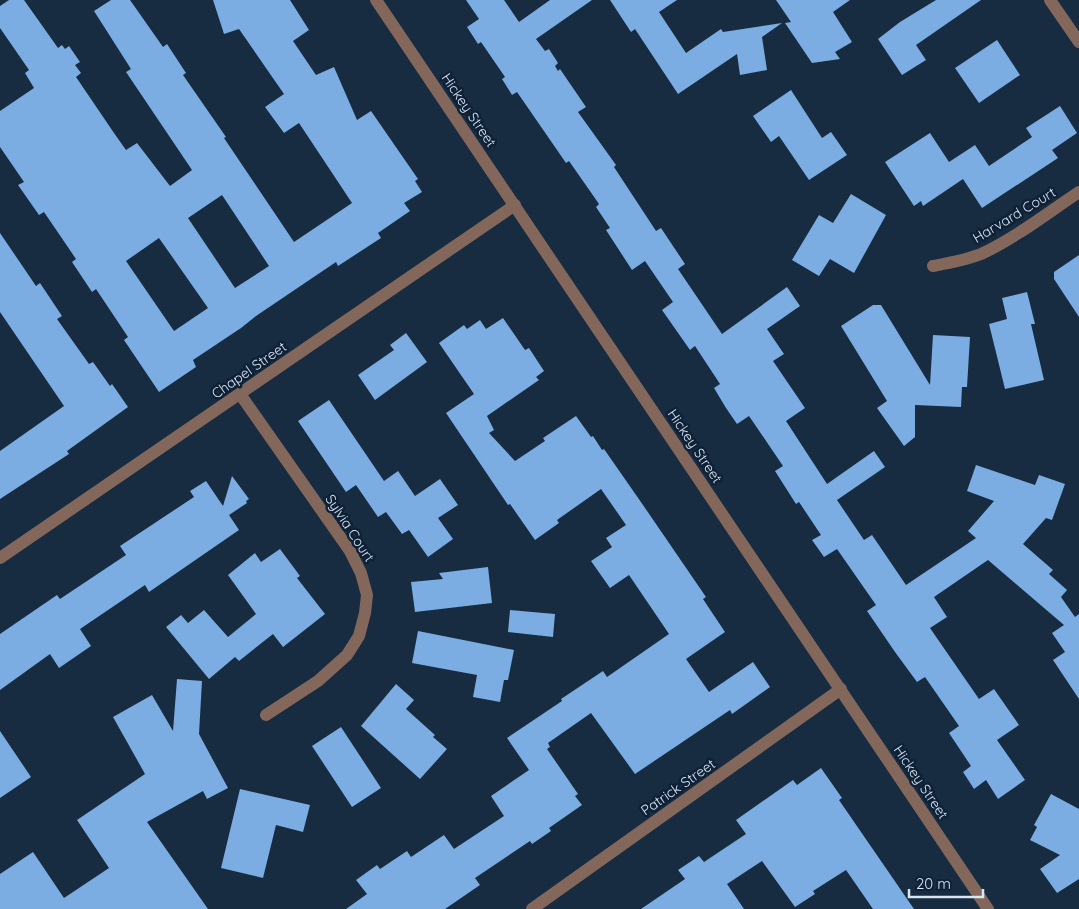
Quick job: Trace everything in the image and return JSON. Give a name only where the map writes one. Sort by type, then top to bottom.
[{"type":"street","name":"Hickey Street","points":[[376,0],[988,909]]},
{"type":"street","points":[[1050,0],[1079,42]]},
{"type":"street","name":"Harvard Court","points":[[933,266],[961,260],[998,246],[1079,192]]},
{"type":"street","name":"Chapel Street","points":[[0,558],[515,204]]},
{"type":"street","name":"Sylvia Court","points":[[240,394],[350,551],[361,572],[367,595],[366,613],[359,636],[347,655],[318,682],[266,715]]},
{"type":"street","name":"Patrick Street","points":[[532,909],[841,690]]},
{"type":"building","points":[[9,0],[24,0],[58,48],[62,45],[65,49],[69,46],[80,62],[75,65],[81,73],[76,77],[126,150],[137,143],[170,186],[192,170],[126,72],[131,69],[94,11],[111,0],[130,0],[163,47],[167,44],[186,73],[183,75],[294,242],[352,203],[299,123],[284,133],[265,107],[284,94],[239,29],[224,34],[213,0],[290,0],[309,30],[293,41],[316,75],[334,67],[357,120],[371,111],[418,179],[415,181],[422,192],[404,203],[410,211],[378,233],[381,238],[338,266],[336,262],[256,316],[193,360],[196,367],[159,392],[124,340],[128,337],[96,289],[92,292],[72,262],[76,259],[44,212],[39,215],[18,185],[24,182],[0,147],[0,111],[34,88],[25,73],[29,70],[0,28],[0,6]],"holes":[[[222,195],[269,266],[235,288],[188,218]],[[159,238],[208,308],[174,331],[126,261]]]},
{"type":"building","points":[[466,0],[504,0],[519,22],[550,0],[592,0],[536,39],[545,51],[549,49],[558,63],[555,66],[558,71],[560,69],[586,107],[578,112],[616,165],[614,167],[656,231],[661,228],[685,264],[678,269],[722,334],[787,287],[800,306],[767,329],[784,354],[773,361],[805,408],[786,421],[827,484],[874,451],[885,467],[837,500],[864,540],[872,535],[906,585],[976,538],[968,531],[994,501],[967,491],[976,465],[1035,485],[1039,475],[1065,484],[1052,520],[1046,518],[1023,544],[1053,570],[1049,574],[1067,590],[1061,597],[1075,617],[1079,614],[1079,699],[1053,660],[1065,652],[1052,633],[1064,625],[988,560],[934,597],[947,617],[930,628],[979,699],[994,689],[1019,725],[997,740],[1025,780],[998,799],[986,780],[974,789],[963,772],[971,766],[949,733],[959,726],[925,677],[917,682],[895,652],[867,611],[876,605],[837,549],[824,557],[812,540],[821,535],[799,502],[796,504],[775,471],[783,466],[749,416],[737,424],[714,388],[720,384],[695,346],[690,350],[662,310],[673,302],[645,261],[632,270],[606,230],[610,228],[596,207],[599,204],[569,161],[566,163],[517,92],[512,95],[502,79],[505,77],[481,42],[478,44],[467,27],[479,19]]},
{"type":"building","points":[[610,0],[677,0],[659,12],[686,53],[721,29],[723,32],[782,23],[762,37],[767,70],[740,75],[737,54],[678,94],[635,29],[631,32]]},
{"type":"building","points":[[776,0],[850,0],[833,12],[852,42],[835,52],[840,59],[812,63],[785,23],[791,22]]},
{"type":"building","points":[[936,0],[981,0],[916,45],[926,60],[902,75],[878,39],[900,22]]},
{"type":"building","points":[[997,40],[1020,75],[979,103],[955,68]]},
{"type":"building","points":[[791,90],[822,138],[831,132],[847,155],[809,180],[779,136],[771,142],[753,116]]},
{"type":"building","points":[[1060,106],[1077,133],[1052,150],[1058,158],[982,208],[963,179],[923,206],[921,201],[914,206],[885,162],[930,133],[949,162],[975,145],[989,166],[1032,137],[1026,128]]},
{"type":"building","points":[[851,194],[886,215],[854,273],[830,259],[819,276],[792,260],[819,215],[833,223]]},
{"type":"building","points":[[0,233],[36,286],[40,283],[62,316],[57,319],[89,364],[93,362],[128,407],[67,451],[69,454],[0,499],[0,451],[64,406],[0,312]]},
{"type":"building","points":[[1079,255],[1079,317],[1054,279],[1054,272]]},
{"type":"building","points":[[1027,292],[1035,324],[1031,324],[1044,380],[1005,389],[989,324],[1007,319],[1002,298]]},
{"type":"building","points":[[873,305],[881,305],[930,385],[933,335],[970,337],[967,387],[962,387],[961,407],[915,405],[915,437],[904,446],[877,408],[887,401],[841,326]]},
{"type":"building","points":[[503,318],[525,350],[529,348],[544,371],[536,377],[539,380],[487,416],[494,430],[489,433],[515,461],[545,441],[543,438],[576,416],[602,450],[604,449],[643,505],[706,597],[703,599],[725,632],[686,659],[709,692],[753,662],[770,687],[732,714],[730,710],[635,774],[591,713],[548,743],[550,747],[547,749],[578,794],[575,796],[582,805],[549,828],[551,831],[532,844],[530,841],[475,878],[480,885],[445,909],[346,909],[367,894],[356,880],[377,865],[380,869],[407,851],[411,857],[444,835],[454,849],[504,816],[491,796],[529,770],[507,738],[603,671],[607,677],[669,634],[629,575],[610,588],[591,561],[612,547],[606,538],[626,525],[601,489],[557,520],[559,523],[535,540],[510,504],[508,505],[446,413],[474,394],[439,343],[464,325],[467,329],[480,320],[486,329]]},
{"type":"building","points":[[406,333],[427,362],[375,400],[358,375],[394,350],[390,345]]},
{"type":"building","points":[[329,400],[384,481],[398,471],[415,496],[440,479],[458,505],[438,518],[453,539],[428,557],[409,530],[402,534],[386,512],[378,517],[356,485],[346,492],[298,421]]},
{"type":"building","points":[[232,476],[249,499],[246,501],[247,503],[229,515],[239,530],[149,592],[145,585],[80,629],[91,646],[59,668],[50,654],[0,690],[0,634],[57,595],[60,599],[126,555],[120,546],[194,497],[190,491],[206,481],[223,506]]},
{"type":"building","points":[[280,549],[300,576],[297,578],[325,614],[283,647],[273,634],[239,661],[235,657],[209,679],[166,627],[181,615],[188,623],[204,610],[228,637],[256,614],[228,575],[255,553],[261,562]]},
{"type":"building","points":[[488,567],[492,603],[415,612],[411,582],[443,579],[439,573]]},
{"type":"building","points":[[510,610],[555,614],[553,637],[508,632]]},
{"type":"building","points":[[418,631],[514,650],[508,680],[504,680],[500,702],[473,697],[477,675],[412,663]]},
{"type":"building","points":[[177,679],[202,681],[199,734],[228,788],[207,799],[203,791],[147,822],[208,909],[0,909],[0,874],[33,852],[64,898],[109,868],[77,820],[145,774],[113,717],[152,695],[173,731]]},
{"type":"building","points":[[396,684],[414,700],[406,709],[435,735],[433,737],[447,749],[420,779],[361,726]]},
{"type":"building","points":[[341,727],[381,788],[352,807],[312,746]]},
{"type":"building","points":[[0,731],[31,777],[0,798]]},
{"type":"building","points":[[821,768],[842,798],[839,800],[914,909],[873,909],[846,870],[813,891],[815,894],[795,907],[762,861],[727,884],[744,909],[641,909],[685,879],[678,870],[699,856],[704,862],[746,834],[736,820],[793,780],[797,785]]},
{"type":"building","points":[[240,789],[310,805],[303,832],[276,825],[263,878],[221,868]]},
{"type":"building","points":[[1051,794],[1079,809],[1079,879],[1057,893],[1040,869],[1060,855],[1030,840],[1037,827],[1034,825]]}]
